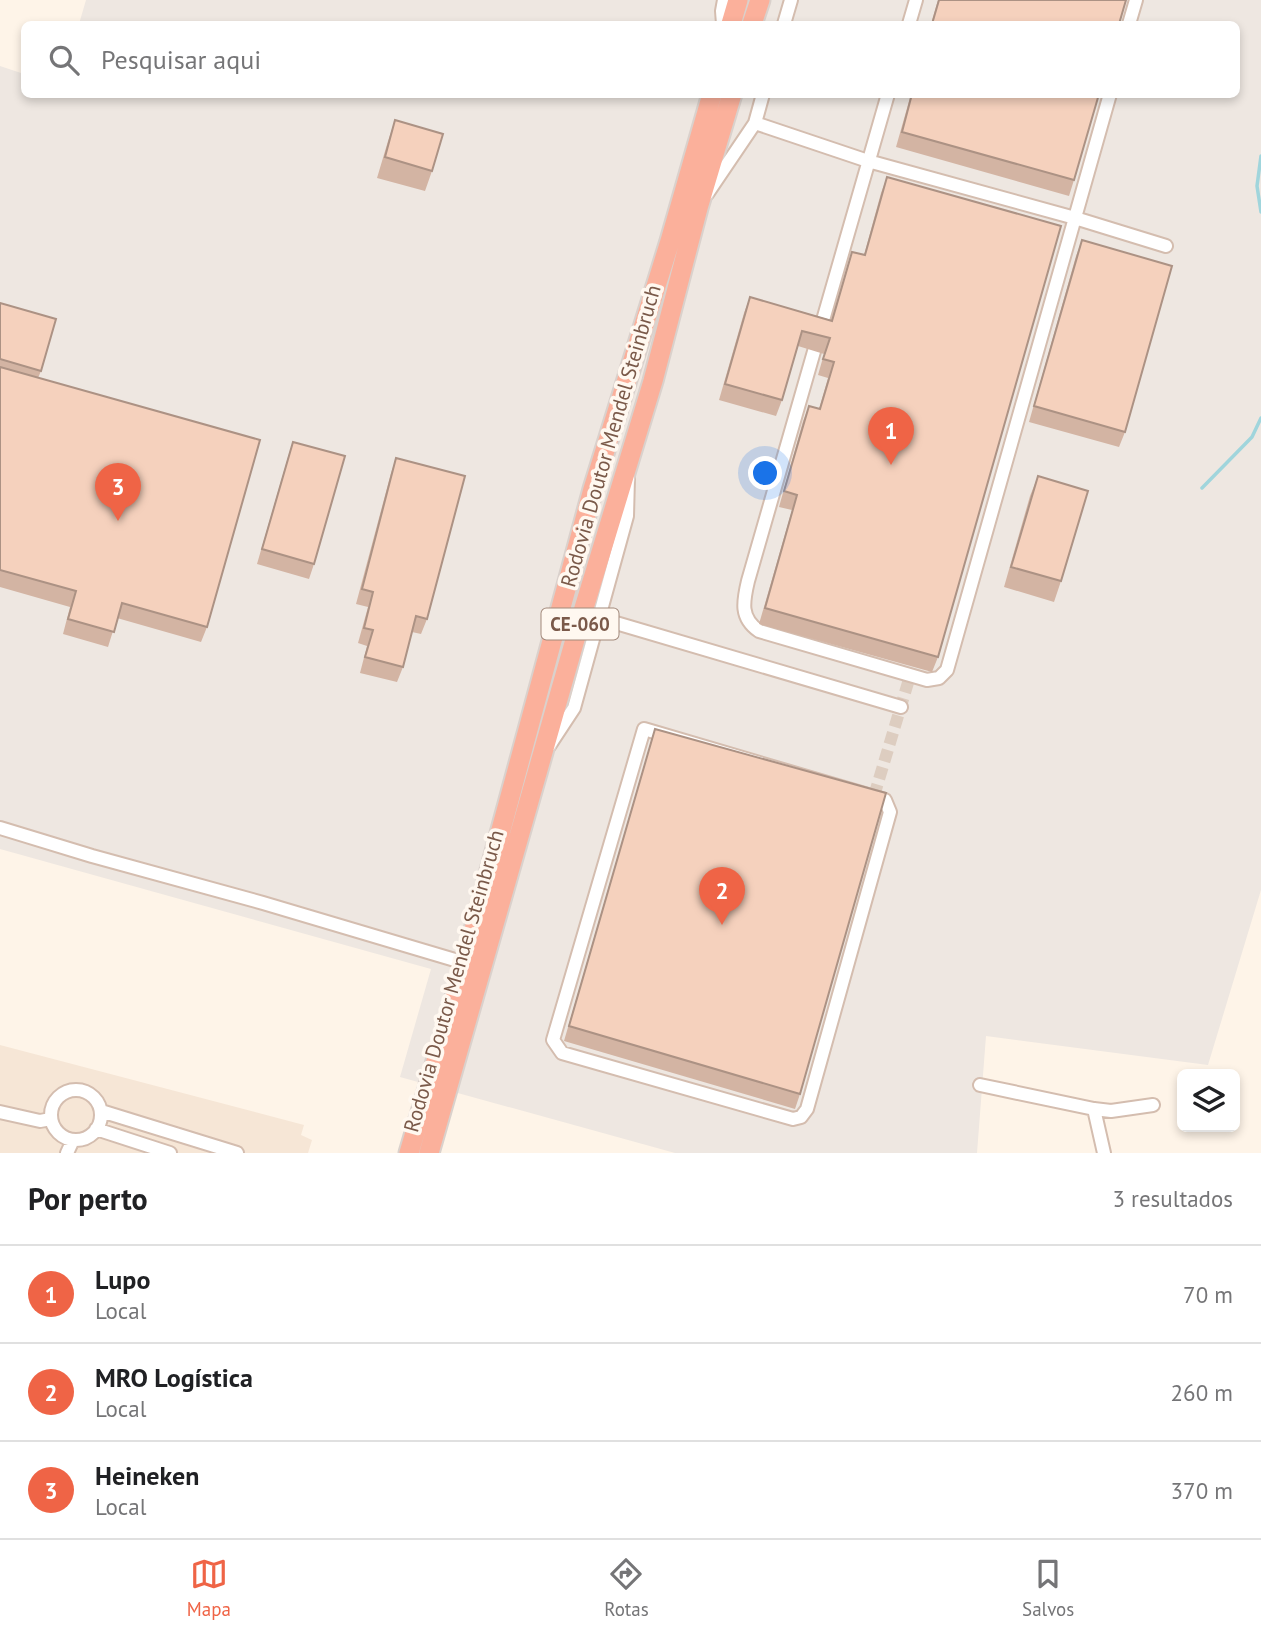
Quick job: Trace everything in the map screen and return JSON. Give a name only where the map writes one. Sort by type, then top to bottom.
[{"type":"highway","points":[[732,21],[738,0]]},
{"type":"highway","points":[[753,21],[760,0]]},
{"type":"highway","name":"Rodovia Doutor Mendel Steinbruch","points":[[410,1153],[465,963],[593,489],[670,241],[711,98]]},
{"type":"highway","name":"Rodovia Doutor Mendel Steinbruch","points":[[429,1153],[653,381],[698,208],[731,98]]},
{"type":"street","points":[[723,21],[724,0]]},
{"type":"street","points":[[785,21],[791,0]]},
{"type":"street","points":[[910,21],[916,0]]},
{"type":"street","points":[[1130,21],[1136,0]]},
{"type":"street","points":[[698,208],[755,123],[763,98]]},
{"type":"street","points":[[887,98],[743,606],[745,617],[759,631],[919,678],[934,680],[947,670],[1109,98]]},
{"type":"street","points":[[755,123],[868,161],[1166,246]]},
{"type":"street","points":[[543,755],[574,708],[627,516],[627,470]]},
{"type":"street","points":[[599,618],[901,707]]},
{"type":"street","points":[[644,729],[885,800],[890,812],[807,1109],[801,1117],[793,1119],[562,1053],[552,1040],[644,729]]},
{"type":"street","points":[[0,828],[263,902],[465,963]]},
{"type":"street","points":[[980,1086],[1111,1111],[1153,1105]]},
{"type":"street","points":[[101,1111],[96,1129],[86,1137],[74,1140],[61,1135],[51,1119],[56,1100],[72,1090],[91,1095],[101,1111],[237,1153]]},
{"type":"street","points":[[1094,1109],[1104,1153]]},
{"type":"street","points":[[0,1112],[40,1121],[51,1119]]},
{"type":"street","points":[[96,1129],[170,1153]]},
{"type":"street","points":[[67,1153],[74,1140]]},
{"type":"shaded area","points":[[86,0],[1261,0],[1261,890],[1208,1065],[986,1036],[977,1153],[675,1153],[400,1077],[431,969],[0,849],[0,66],[21,73],[21,98],[1240,98],[1240,21],[80,21]]},
{"type":"shaded area","points":[[0,1045],[304,1125],[301,1135],[312,1140],[308,1153],[0,1153]]},
{"type":"building","points":[[939,0],[1126,0],[1120,21],[933,21]]},
{"type":"building","points":[[911,98],[1098,98],[1074,180],[902,132]]},
{"type":"building","points":[[395,120],[443,134],[432,171],[385,157]]},
{"type":"building","points":[[887,177],[1061,226],[938,657],[765,608],[797,495],[784,491],[809,406],[820,409],[834,362],[823,359],[830,338],[802,331],[782,400],[725,384],[750,297],[832,321],[852,252],[865,255]]},
{"type":"building","points":[[1082,240],[1172,266],[1125,432],[1034,406]]},
{"type":"building","points":[[0,303],[56,319],[41,371],[0,359]]},
{"type":"building","points":[[0,367],[260,440],[207,627],[122,603],[114,632],[68,619],[76,591],[0,570]]},
{"type":"building","points":[[293,442],[345,456],[314,564],[262,549]]},
{"type":"building","points":[[396,458],[465,476],[427,619],[416,616],[403,667],[365,657],[373,630],[364,628],[373,592],[362,589]]},
{"type":"building","points":[[1038,476],[1088,491],[1061,581],[1011,567]]},
{"type":"building","points":[[655,729],[886,793],[800,1094],[569,1026]]},
{"type":"waterway","points":[[1261,156],[1257,186],[1261,212]]},
{"type":"waterway","points":[[1202,488],[1252,437],[1261,418]]},
{"type":"tunnel","points":[[874,796],[910,676]]},
{"type":"place","name":"Lupo","points":[[891,465]]},
{"type":"place","name":"Heineken","points":[[118,521]]},
{"type":"place","name":"MRO Logística","points":[[722,925]]}]
